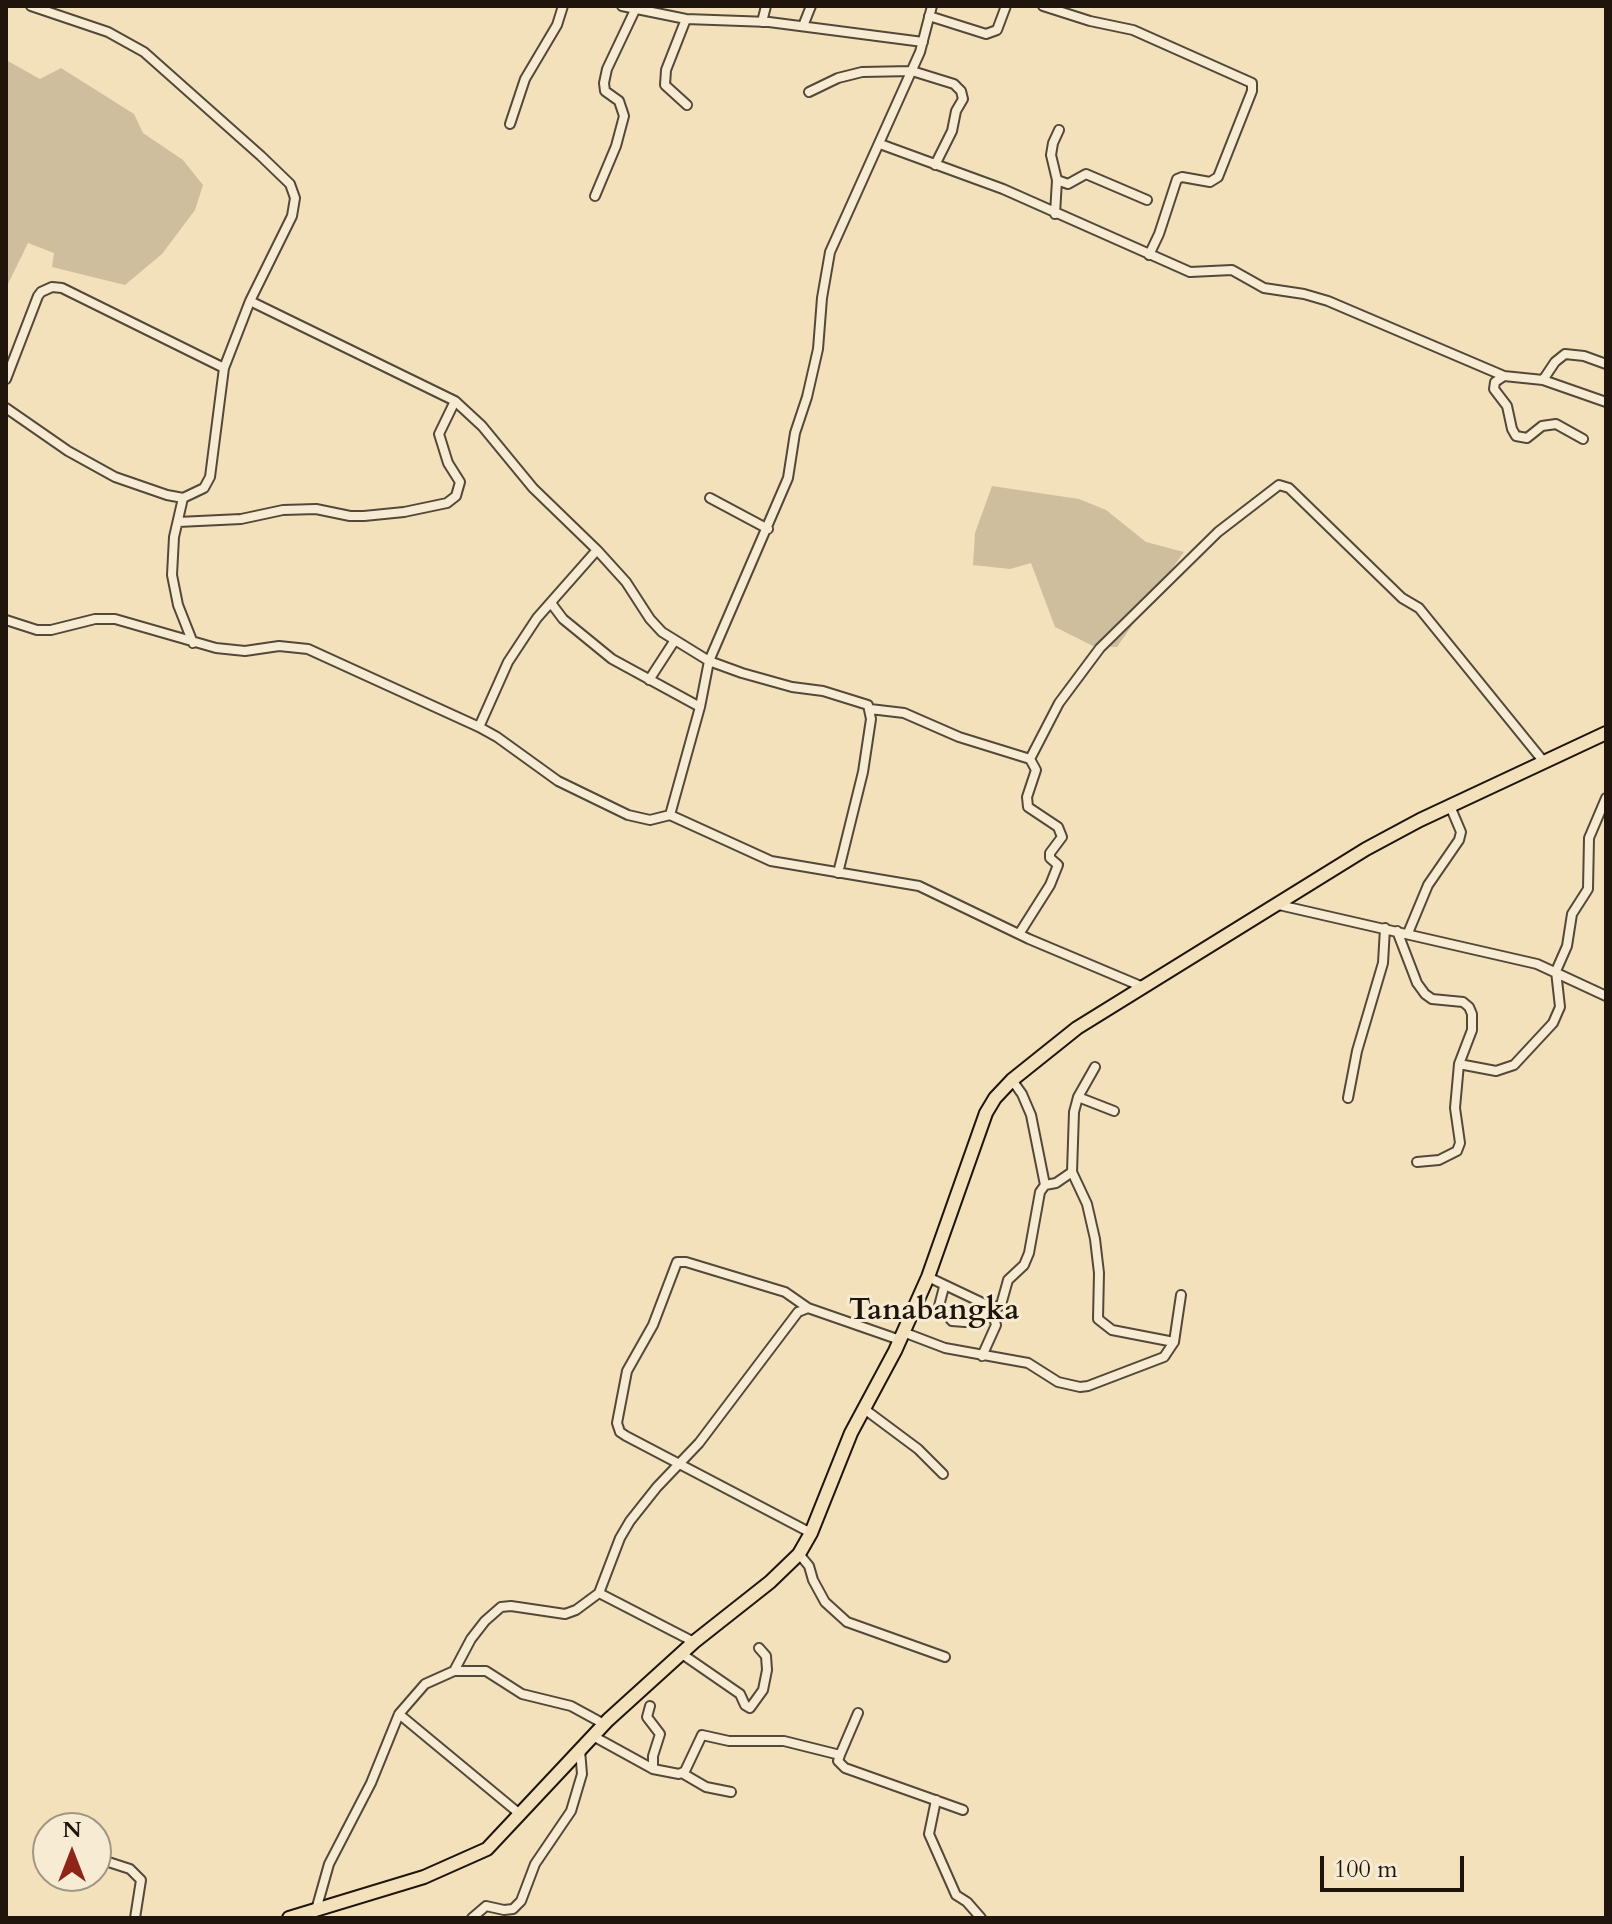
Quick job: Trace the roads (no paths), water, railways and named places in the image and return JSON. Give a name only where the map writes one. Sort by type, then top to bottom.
[{"type":"main road","points":[[289,1918],[424,1877],[487,1849],[604,1724],[694,1642],[770,1582],[799,1554],[811,1533],[851,1433],[902,1336],[928,1277],[986,1113],[1012,1080],[1077,1028],[1366,849],[1606,733]]},
{"type":"street","points":[[6,408],[68,451],[115,477],[183,498],[204,488],[213,470],[224,368],[250,301],[292,216],[295,198],[290,184],[204,103],[144,52],[108,32],[31,6]]},
{"type":"street","points":[[510,124],[525,79],[557,25],[563,6]]},
{"type":"street","points":[[622,6],[686,19],[762,22],[923,42]]},
{"type":"street","points":[[762,22],[766,6]]},
{"type":"street","points":[[803,26],[811,6]]},
{"type":"street","points":[[670,815],[700,707],[709,661],[788,478],[796,427],[818,349],[830,252],[912,71],[932,6]]},
{"type":"street","points":[[929,16],[986,34],[997,30],[1006,6]]},
{"type":"street","points":[[1043,6],[1133,30],[1252,83],[1252,91],[1218,177],[1210,182],[1182,177],[1177,179],[1149,255]]},
{"type":"street","points":[[595,196],[616,146],[624,116],[619,101],[605,91],[607,69],[635,10]]},
{"type":"street","points":[[686,19],[666,70],[665,85],[687,105]]},
{"type":"street","points":[[809,92],[851,73],[912,71],[954,84],[959,87],[963,97],[952,131],[935,165]]},
{"type":"street","points":[[1055,214],[1057,180],[1051,155],[1059,130]]},
{"type":"street","points":[[880,144],[1003,189],[1190,272],[1232,270],[1264,288],[1328,301],[1504,376],[1543,380],[1606,402]]},
{"type":"street","points":[[1057,180],[1068,184],[1086,174],[1147,200]]},
{"type":"street","points":[[6,379],[38,296],[52,287],[62,288],[224,368]]},
{"type":"street","points":[[250,301],[455,401],[482,426],[533,488],[626,582],[655,625],[675,640],[709,661],[763,680],[864,702],[870,709],[871,719],[861,786],[838,873]]},
{"type":"street","points":[[1543,380],[1555,362],[1565,354],[1584,356],[1606,364]]},
{"type":"street","points":[[1504,376],[1495,382],[1494,389],[1507,406],[1516,436],[1527,438],[1542,426],[1556,424],[1583,439]]},
{"type":"street","points":[[178,522],[241,519],[283,510],[316,509],[364,516],[447,503],[456,496],[460,482],[448,463],[439,434],[455,401]]},
{"type":"street","points":[[1030,759],[1059,703],[1100,648],[1218,532],[1279,485],[1289,488],[1402,598],[1419,608],[1544,762]]},
{"type":"street","points":[[183,498],[174,537],[173,588],[193,643]]},
{"type":"street","points":[[710,498],[768,529]]},
{"type":"street","points":[[479,727],[508,662],[551,603],[597,550]]},
{"type":"street","points":[[551,603],[563,619],[599,649],[700,707]]},
{"type":"street","points":[[6,620],[37,630],[51,630],[95,619],[115,619],[193,643],[236,651],[279,646],[308,649],[479,727],[558,781],[628,815],[650,820],[670,815],[757,857],[782,864],[919,886],[1019,934],[1143,987]]},
{"type":"street","points":[[649,680],[675,640]]},
{"type":"street","points":[[870,709],[904,713],[959,737],[1030,759],[1036,770],[1027,797],[1028,807],[1058,827],[1062,837],[1050,853],[1050,858],[1058,865],[1050,885],[1019,934]]},
{"type":"street","points":[[1459,1064],[1496,1071],[1514,1065],[1553,1023],[1561,1003],[1556,971],[1567,946],[1572,914],[1588,889],[1589,838],[1606,798]]},
{"type":"street","points":[[1408,933],[1428,885],[1459,840],[1461,832],[1450,806]]},
{"type":"street","points":[[1279,905],[1537,964],[1606,996]]},
{"type":"street","points":[[1348,1098],[1357,1051],[1383,963],[1385,928]]},
{"type":"street","points":[[1397,931],[1417,983],[1425,994],[1432,999],[1463,1002],[1472,1014],[1472,1030],[1459,1064],[1455,1108],[1460,1143],[1457,1151],[1439,1160],[1417,1162]]},
{"type":"street","points":[[1095,1067],[1078,1097],[1074,1112],[1072,1172],[1087,1204],[1095,1239],[1099,1273],[1098,1319],[1112,1330],[1174,1342]]},
{"type":"street","points":[[1012,1080],[1031,1115],[1045,1185]]},
{"type":"street","points":[[1078,1097],[1114,1111]]},
{"type":"street","points":[[944,1287],[939,1306],[952,1321],[965,1322],[1001,1305],[1008,1280],[1024,1265],[1029,1253],[1040,1192],[1045,1185],[1056,1183],[1072,1172]]},
{"type":"street","points":[[811,1533],[620,1432],[617,1423],[627,1371],[653,1325],[674,1265],[680,1261],[785,1292],[808,1308],[902,1336],[982,1356],[1028,1363],[1054,1380],[1080,1387],[1162,1359],[1174,1342],[1181,1295]]},
{"type":"street","points":[[928,1277],[992,1308]]},
{"type":"street","points":[[454,1671],[471,1639],[501,1607],[565,1614],[599,1593],[620,1538],[630,1521],[717,1420],[793,1316],[808,1308]]},
{"type":"street","points":[[982,1356],[996,1325],[992,1308]]},
{"type":"street","points":[[863,1408],[918,1449],[943,1474]]},
{"type":"street","points":[[799,1554],[807,1563],[825,1602],[847,1622],[945,1657]]},
{"type":"street","points":[[599,1593],[694,1642]]},
{"type":"street","points":[[682,1654],[740,1694],[750,1708],[763,1690],[767,1670],[766,1656],[759,1648]]},
{"type":"street","points":[[316,1910],[329,1864],[371,1783],[399,1714],[425,1684],[454,1671],[486,1671],[522,1694],[571,1706],[604,1724]]},
{"type":"street","points":[[650,1706],[647,1717],[660,1734],[653,1756],[653,1769]]},
{"type":"street","points":[[858,1713],[838,1761],[845,1768],[963,1810]]},
{"type":"street","points":[[399,1714],[521,1815]]},
{"type":"street","points":[[682,1773],[702,1735],[729,1741],[784,1741],[840,1755]]},
{"type":"street","points":[[593,1736],[653,1769],[682,1773],[706,1787],[731,1792]]},
{"type":"street","points":[[472,1918],[486,1906],[513,1909],[521,1901],[535,1864],[571,1811],[582,1774],[580,1750]]},
{"type":"street","points":[[936,1800],[929,1834],[956,1895],[981,1918]]},
{"type":"street","points":[[112,1863],[130,1869],[141,1880],[135,1918]]},
{"type":"district","name":"Tanabangka","points":[[934,1312]]}]
